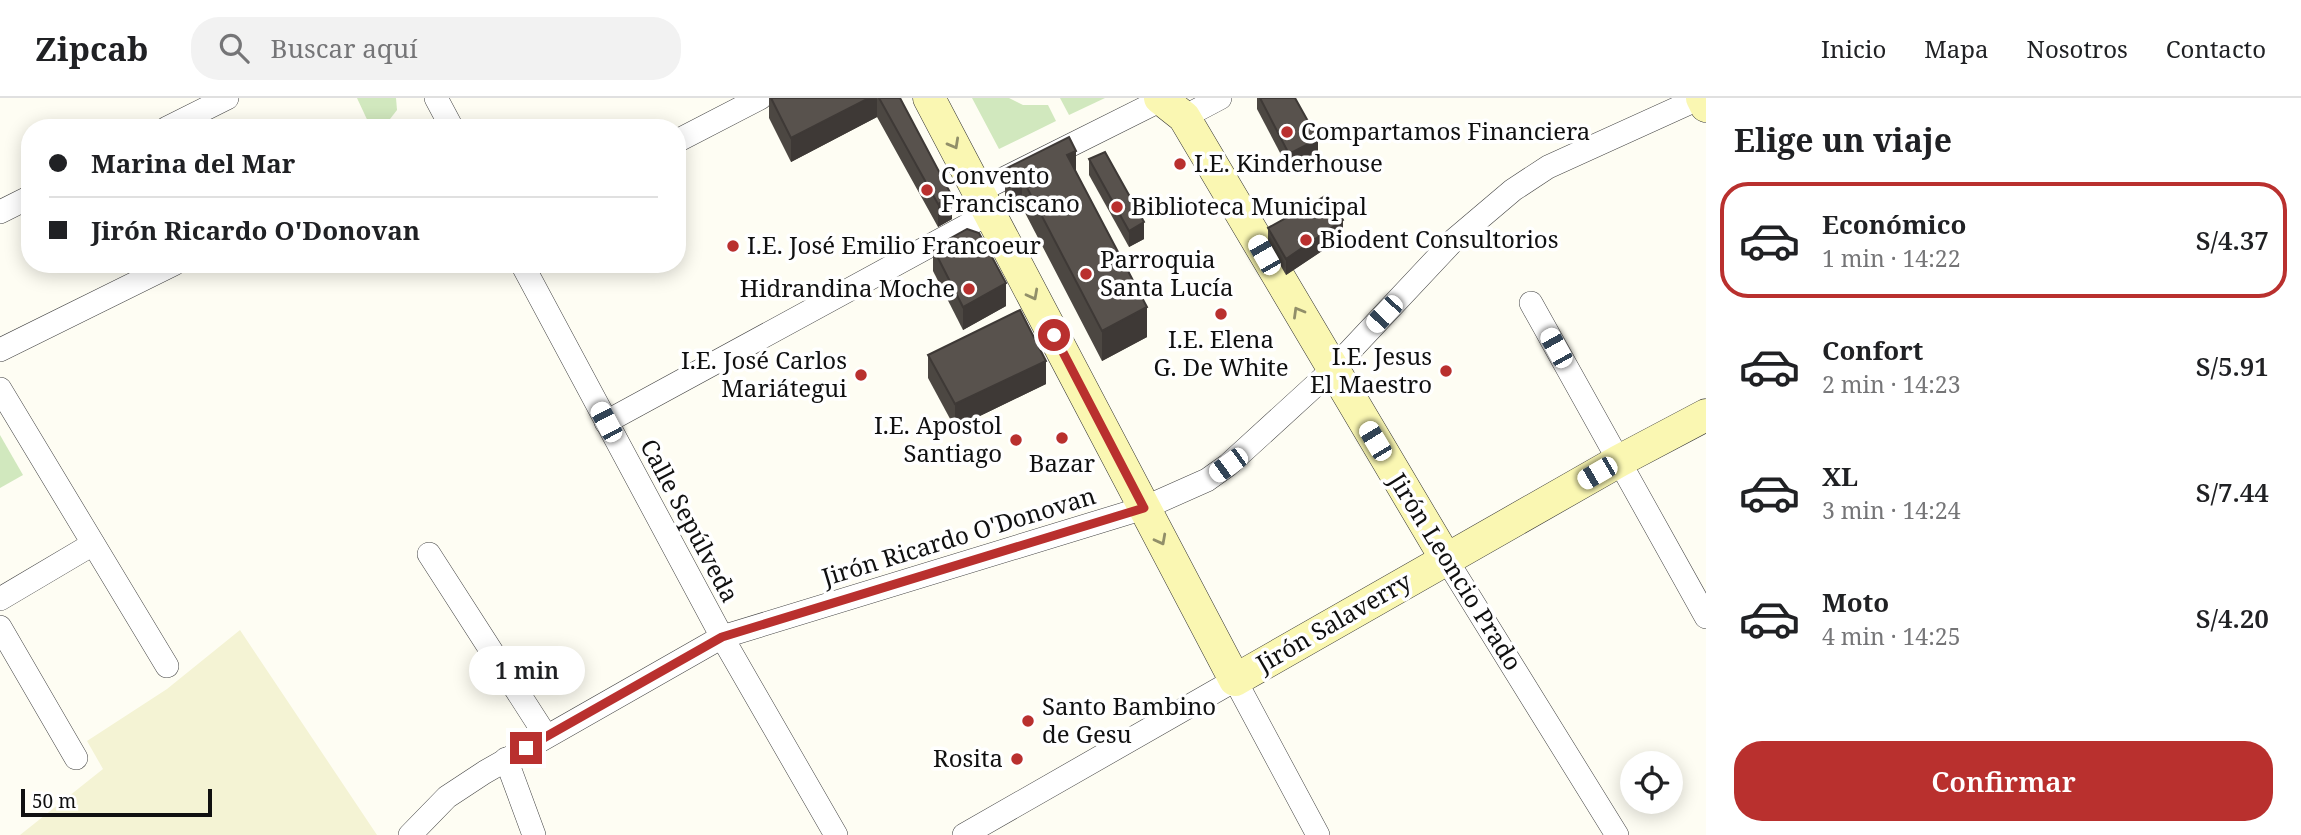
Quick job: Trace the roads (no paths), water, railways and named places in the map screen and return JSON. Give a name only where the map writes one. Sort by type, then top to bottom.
[{"type":"street","points":[[185,119],[227,98]]},
{"type":"street","points":[[436,98],[447,119]]},
{"type":"street","points":[[686,136],[760,98]]},
{"type":"street","points":[[929,98],[1318,835]]},
{"type":"street","points":[[606,422],[985,202],[1168,105],[1220,98]]},
{"type":"street","name":"Jirón Ricardo O'Donovan","points":[[410,835],[447,797],[485,772],[722,637],[1144,508],[1218,472],[1332,370],[1454,240],[1513,190],[1548,167],[1697,102]]},
{"type":"street","name":"Jirón Leoncio Prado","points":[[1168,105],[1617,835]]},
{"type":"street","points":[[2,209],[21,201]]},
{"type":"street","points":[[0,351],[156,273]]},
{"type":"street","name":"Calle Sepúlveda","points":[[527,273],[722,637],[836,835]]},
{"type":"street","points":[[1531,303],[1706,617]]},
{"type":"street","points":[[0,389],[167,666]]},
{"type":"street","name":"Jirón Salaverry","points":[[964,835],[1619,461],[1706,415]]},
{"type":"street","points":[[0,599],[93,544]]},
{"type":"street","points":[[429,554],[546,736]]},
{"type":"street","points":[[0,626],[76,758]]},
{"type":"street","points":[[506,760],[534,835]]},
{"type":"place","name":"Compartamos Financiera","points":[[1287,132]]},
{"type":"place","name":"I.E. Kinderhouse","points":[[1180,164]]},
{"type":"place","name":"Convento Franciscano","points":[[927,190]]},
{"type":"place","name":"Biblioteca Municipal","points":[[1117,207]]},
{"type":"place","name":"Biodent Consultorios","points":[[1306,240]]},
{"type":"place","name":"I.E. José Emilio Francoeur","points":[[733,246]]},
{"type":"place","name":"Parroquia Santa Lucía","points":[[1086,274]]},
{"type":"place","name":"Hidrandina Moche","points":[[969,289]]},
{"type":"place","name":"I.E. Elena G. De White","points":[[1221,314]]},
{"type":"place","name":"I.E. Jesus El Maestro","points":[[1446,371]]},
{"type":"place","name":"I.E. José Carlos Mariátegui","points":[[861,375]]},
{"type":"place","name":"Bazar","points":[[1062,438]]},
{"type":"place","name":"I.E. Apostol Santiago","points":[[1016,440]]},
{"type":"place","name":"Santo Bambino de Gesu","points":[[1028,721]]},
{"type":"place","name":"Rosita","points":[[1017,759]]}]
